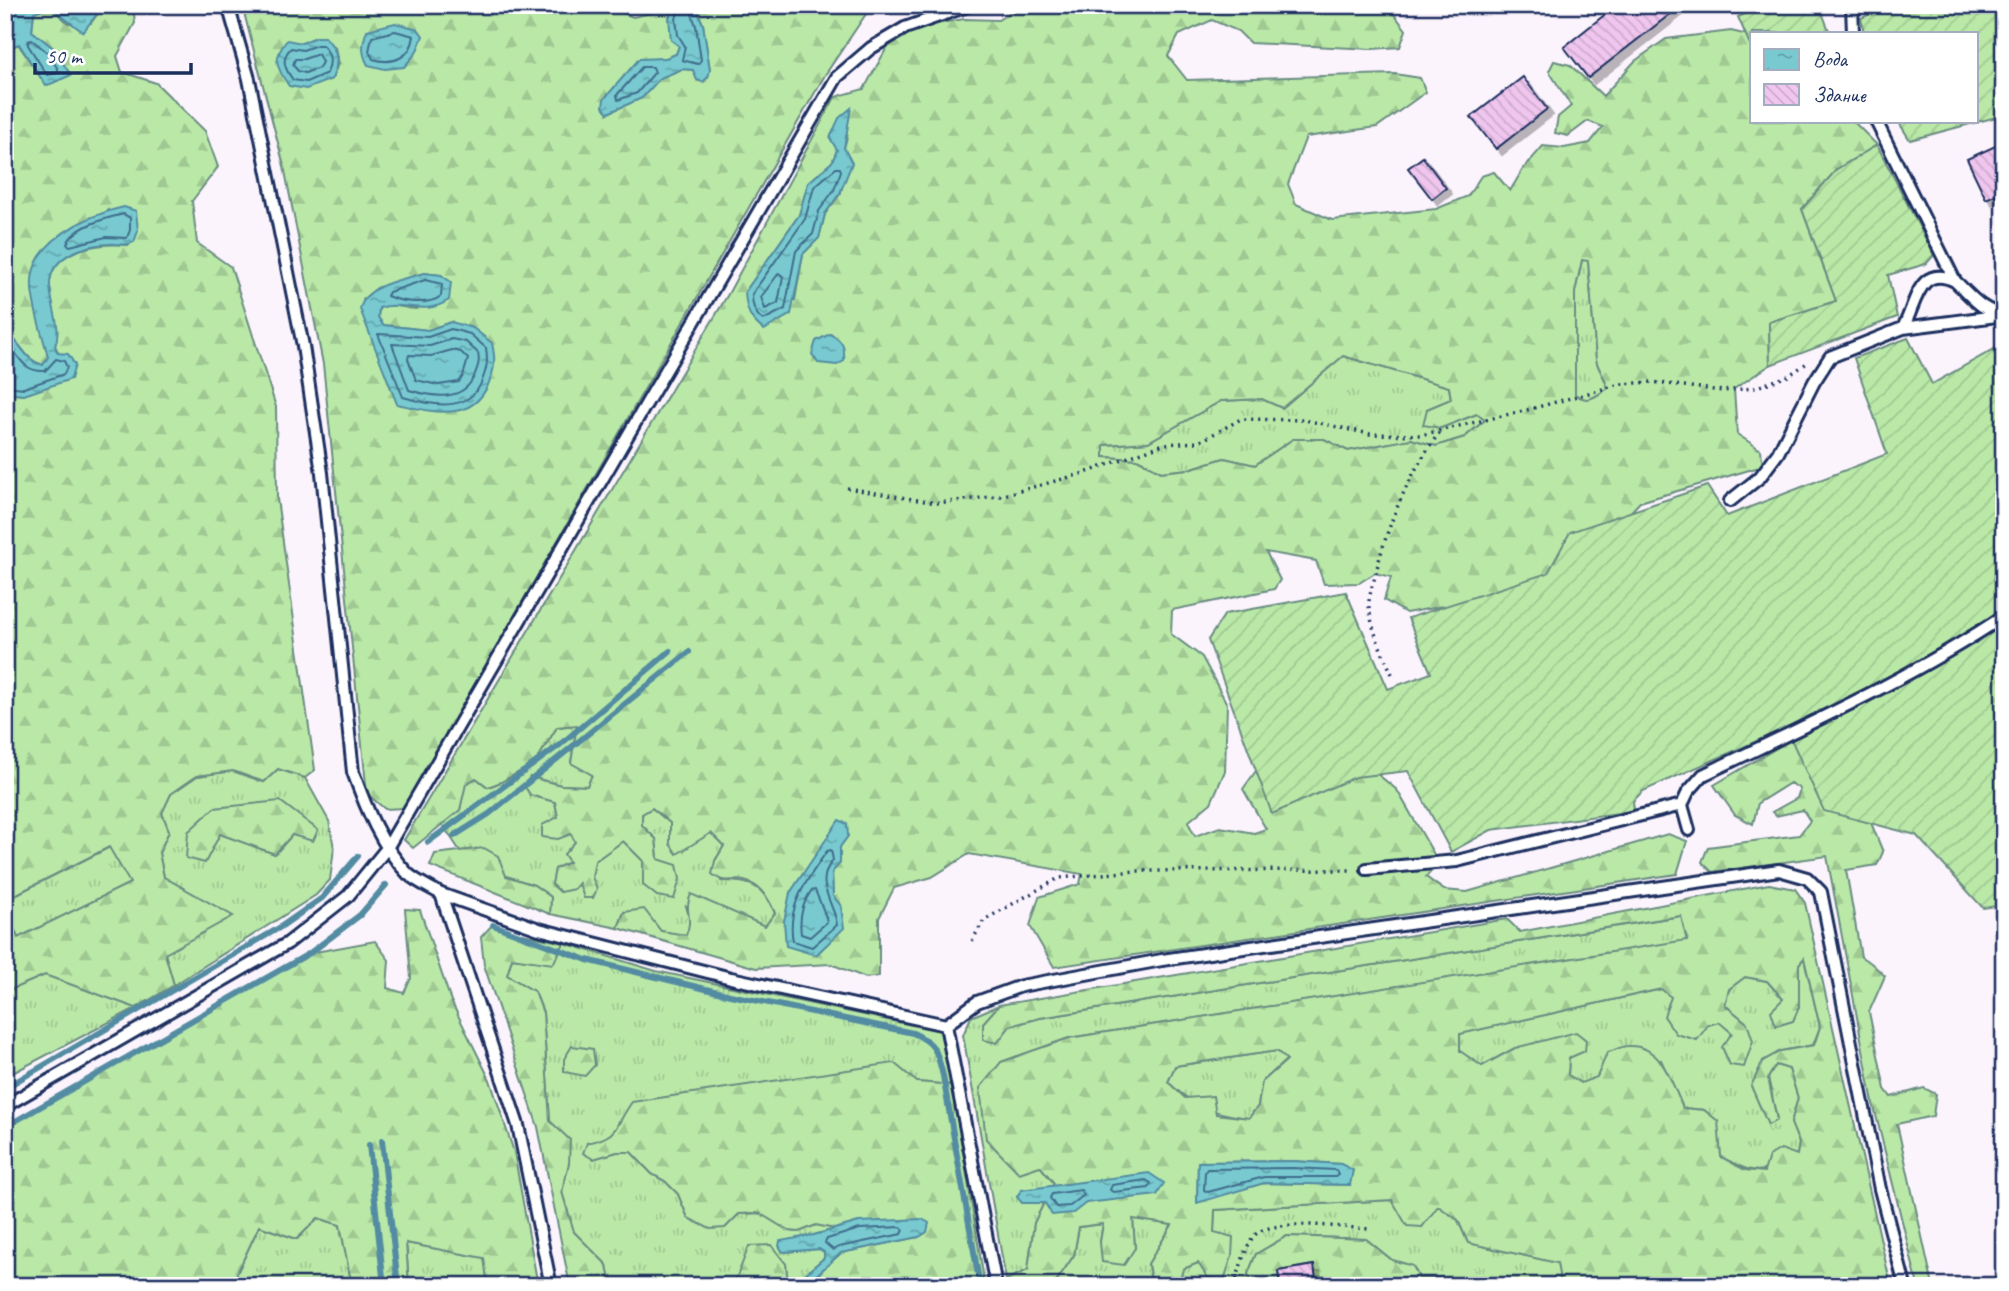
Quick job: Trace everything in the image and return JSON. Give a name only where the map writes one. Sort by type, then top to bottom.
[{"type":"lane","points":[[228,5],[249,79],[303,346],[322,473],[353,772],[364,803],[387,848],[410,876],[441,894],[551,932],[731,978],[946,1025],[977,1002],[1021,986],[1176,958],[1779,870],[1807,878],[1821,892],[1880,1189],[1905,1286]]},
{"type":"lane","points":[[5,1106],[288,943],[348,896],[387,848],[837,77],[871,48],[905,28],[970,5]]},
{"type":"lane","points":[[1852,5],[1853,32]]},
{"type":"lane","points":[[1876,122],[1955,281],[1990,312],[2002,315]]},
{"type":"lane","points":[[1903,328],[1923,283],[1939,276],[1955,281]]},
{"type":"lane","points":[[1730,501],[1760,477],[1778,453],[1829,357],[1903,328],[2002,315]]},
{"type":"lane","points":[[1689,830],[1682,805],[1688,792],[1703,775],[1846,706],[1971,638],[2004,616]]},
{"type":"lane","points":[[1367,869],[1457,861],[1682,805]]},
{"type":"lane","points":[[441,894],[518,1125],[551,1286]]},
{"type":"lane","points":[[946,1025],[996,1286]]},
{"type":"path","points":[[847,488],[936,503],[1000,496],[1085,473],[1164,444],[1199,442],[1241,419],[1305,420],[1370,434],[1421,435],[1621,384],[1653,382],[1722,391],[1754,388],[1788,376],[1804,364],[1829,357]]},
{"type":"path","points":[[1392,674],[1375,635],[1369,604],[1381,550],[1396,506],[1418,462],[1440,432]]},
{"type":"path","points":[[972,941],[984,920],[1059,878],[1136,871],[1367,869]]},
{"type":"path","points":[[1234,1286],[1252,1237],[1261,1229],[1278,1225],[1370,1229]]},
{"type":"green space","points":[[104,5],[133,5],[135,23],[117,56],[122,72],[156,83],[205,131],[218,167],[192,201],[197,243],[231,267],[276,407],[277,499],[315,770],[305,778],[278,769],[264,782],[233,771],[197,776],[171,794],[162,813],[169,831],[159,853],[164,877],[233,916],[165,954],[174,985],[136,1008],[45,975],[5,992],[5,908],[18,938],[130,883],[109,847],[5,900],[5,393],[24,395],[58,353],[50,281],[61,261],[81,249],[128,245],[108,210],[32,289],[48,357],[43,365],[31,358],[5,334],[5,50],[18,44],[46,85],[70,75],[52,47],[32,31],[34,12],[50,6],[68,23],[91,23]]},
{"type":"green space","points":[[242,5],[569,5],[575,13],[587,12],[603,5],[633,17],[651,13],[653,5],[674,5],[669,18],[679,46],[676,54],[666,58],[639,60],[608,113],[642,98],[660,78],[682,69],[693,70],[697,80],[703,82],[708,77],[710,70],[703,24],[695,5],[872,5],[825,75],[404,808],[385,809],[367,794],[323,364],[284,166]],"holes":[[[316,37],[335,47],[338,64],[332,79],[302,43]],[[424,273],[441,275],[416,309],[388,305],[379,308],[378,317],[383,325],[428,330],[451,322],[397,403],[363,299],[377,288]]]},
{"type":"green space","points":[[1022,5],[1387,5],[1406,30],[1400,47],[1372,49],[1250,43],[1238,31],[1212,20],[1179,35],[1168,56],[1187,80],[1395,74],[1420,78],[1426,92],[1377,127],[1306,137],[1288,184],[1296,204],[1332,220],[1436,209],[1468,196],[1481,176],[1494,172],[1510,191],[1523,169],[1543,146],[1564,148],[1590,143],[1603,127],[1588,121],[1568,136],[1555,133],[1558,117],[1571,106],[1549,71],[1554,61],[1570,65],[1603,96],[1635,61],[1666,39],[1731,31],[1750,36],[1750,122],[1854,122],[1877,145],[1837,169],[1802,209],[1836,301],[1769,322],[1770,365],[1734,389],[1737,434],[1761,450],[1763,466],[1640,502],[1624,519],[1634,571],[1450,630],[1444,606],[1406,613],[1384,600],[1391,577],[1375,573],[1359,583],[1324,584],[1316,561],[1266,552],[1280,580],[1274,589],[1172,610],[1171,634],[1202,657],[1227,704],[1225,771],[1211,803],[1188,822],[1195,836],[1220,827],[1254,833],[1266,829],[1243,789],[1263,761],[1334,739],[1397,790],[1439,863],[1426,877],[1444,890],[1467,892],[1668,834],[1687,841],[1677,874],[1054,967],[1030,926],[1039,897],[1080,884],[1082,874],[969,854],[932,877],[894,888],[879,918],[879,976],[866,978],[831,964],[756,968],[618,928],[624,912],[644,909],[661,931],[686,935],[691,894],[765,926],[775,913],[760,889],[744,881],[721,879],[712,874],[715,861],[724,846],[711,833],[677,854],[670,844],[670,823],[652,808],[642,814],[642,825],[656,839],[658,859],[677,865],[680,879],[674,899],[657,896],[643,885],[643,861],[623,841],[595,861],[592,877],[597,889],[593,898],[584,898],[579,883],[574,889],[560,892],[552,884],[555,869],[569,862],[564,854],[575,842],[571,834],[558,839],[542,837],[542,825],[558,817],[555,802],[530,795],[524,785],[530,777],[561,785],[587,786],[592,775],[571,763],[577,725],[557,727],[535,763],[501,782],[488,787],[476,778],[466,784],[460,810],[413,848],[404,840],[727,296],[835,97],[864,89],[890,42],[924,26],[964,19],[998,20]],"holes":[[[848,134],[844,148],[841,193],[825,214],[819,238],[803,254],[795,300],[745,292],[799,215],[808,183],[833,161]],[[1582,260],[1588,261],[1596,359],[1607,389],[1587,399],[1575,394],[1575,292]],[[1343,356],[1449,387],[1451,399],[1427,409],[1423,425],[1441,428],[1477,414],[1485,420],[1465,437],[1436,446],[1411,439],[1348,451],[1324,439],[1293,439],[1255,465],[1224,458],[1189,469],[1161,472],[1137,459],[1104,457],[1104,445],[1148,442],[1221,401],[1262,399],[1282,408]],[[848,836],[840,847],[840,863],[832,872],[833,896],[841,906],[790,893]]]},
{"type":"green space","points":[[1765,5],[1819,5],[1830,32],[1750,32],[1750,44],[1738,17]]},
{"type":"green space","points":[[1891,5],[1990,5],[2004,36],[2004,115],[1978,122],[1978,32],[1864,32],[1861,18]]},
{"type":"green space","points":[[1899,122],[1978,122],[1910,140]]},
{"type":"green space","points":[[1877,145],[1934,255],[1926,264],[1888,275],[1897,317],[1770,365],[1769,322],[1836,301],[1802,209],[1837,169]]},
{"type":"green space","points":[[1582,260],[1588,260],[1596,359],[1607,389],[1588,399],[1575,394],[1575,292]]},
{"type":"green space","points":[[2004,317],[2004,905],[1983,908],[1916,835],[1824,811],[1786,728],[1643,791],[1633,801],[1634,811],[1491,830],[1451,852],[1408,771],[1355,777],[1272,814],[1208,640],[1225,614],[1346,592],[1388,689],[1431,673],[1408,618],[1548,573],[1570,532],[1707,486],[1727,516],[1887,454],[1854,358],[1908,338],[1932,384],[2003,344],[1994,322]]},
{"type":"green space","points":[[1343,356],[1449,387],[1451,399],[1427,409],[1441,428],[1477,414],[1485,420],[1465,437],[1436,446],[1411,439],[1348,451],[1324,439],[1293,439],[1255,465],[1224,458],[1189,469],[1161,472],[1137,459],[1104,457],[1104,445],[1148,442],[1221,401],[1262,399],[1282,408]]},
{"type":"green space","points":[[577,725],[571,762],[593,775],[587,786],[561,785],[530,777],[530,795],[555,802],[558,817],[575,842],[569,862],[555,869],[552,885],[561,892],[592,877],[595,861],[623,841],[643,861],[658,859],[656,839],[642,826],[642,814],[652,808],[670,823],[670,844],[711,833],[724,846],[715,861],[721,881],[748,884],[766,896],[775,913],[765,926],[745,918],[686,906],[691,923],[686,936],[661,931],[624,912],[618,928],[550,914],[551,897],[534,885],[506,876],[494,855],[478,849],[460,851],[442,824],[460,810],[465,784],[476,778],[488,787],[501,782],[535,763],[557,727]]},
{"type":"green space","points":[[1792,739],[1849,769],[1883,852],[1877,865],[1846,870],[1861,957],[1885,976],[1869,1012],[1885,1089],[1891,1097],[1924,1088],[1936,1094],[1933,1116],[1897,1124],[1933,1286],[1918,1286],[1873,1103],[1827,856],[1712,872],[1702,862],[1708,847],[1799,835],[1810,821],[1803,810],[1776,816],[1772,812],[1797,798],[1800,789],[1790,783],[1758,803],[1753,824],[1735,815],[1714,785]]},
{"type":"green space","points":[[278,769],[305,778],[329,821],[334,848],[330,880],[316,895],[174,985],[165,954],[164,877],[159,853],[169,831],[162,813],[171,793],[197,776],[233,771],[264,782]],"holes":[[[317,830],[292,835],[275,854],[220,834]]]},
{"type":"green space","points":[[280,801],[318,830],[313,841],[292,835],[275,854],[220,834],[205,863],[186,858],[188,832],[214,808]]},
{"type":"green space","points":[[110,847],[131,883],[18,938],[5,908],[5,900]]},
{"type":"green space","points":[[484,848],[498,856],[506,876],[534,885],[551,897],[550,914],[430,866],[435,854]]},
{"type":"green space","points":[[1769,884],[1795,889],[1805,903],[1891,1286],[1561,1286],[1557,1263],[1468,1243],[1458,1220],[1438,1206],[1422,1227],[1407,1226],[1392,1200],[1215,1210],[1214,1232],[1233,1237],[1232,1256],[1224,1280],[1208,1278],[1198,1263],[1183,1269],[1178,1286],[1152,1286],[1148,1264],[1172,1225],[1133,1219],[1135,1248],[1124,1265],[1102,1262],[1100,1242],[1103,1224],[1079,1227],[1074,1255],[1053,1286],[1007,1286],[1006,1280],[1028,1270],[1034,1223],[1054,1183],[1040,1166],[1019,1173],[986,1139],[980,1088],[1001,1062],[1069,1038],[1687,940],[1681,916],[1040,1018],[1010,1026],[997,1043],[983,1040],[983,1023],[999,1005],[1507,919],[1520,932]],"holes":[[[1804,958],[1820,1027],[1814,1045],[1781,1051],[1763,1061],[1751,1086],[1768,1125],[1777,1120],[1768,1078],[1776,1065],[1789,1069],[1798,1098],[1791,1123],[1799,1143],[1797,1155],[1781,1149],[1769,1156],[1764,1172],[1745,1170],[1721,1157],[1718,1121],[1704,1110],[1683,1108],[1664,1067],[1649,1051],[1640,1047],[1625,1046],[1607,1053],[1597,1077],[1581,1083],[1568,1075],[1569,1058],[1585,1051],[1586,1040],[1576,1032],[1515,1048],[1482,1066],[1460,1051],[1460,1034],[1661,989],[1671,997],[1664,1016],[1676,1034],[1697,1040],[1708,1025],[1719,1022],[1732,1033],[1722,1047],[1730,1065],[1744,1067],[1753,1041],[1747,1023],[1725,1005],[1729,989],[1745,977],[1767,981],[1783,999],[1771,1011],[1776,1026],[1793,1021],[1799,1007],[1799,964]],[[1277,1051],[1287,1060],[1262,1082],[1258,1106],[1249,1118],[1216,1114],[1213,1096],[1185,1098],[1168,1082],[1175,1066]],[[1293,1161],[1341,1164],[1350,1185],[1264,1183],[1197,1202],[1198,1162]]]},
{"type":"green space","points":[[405,909],[420,910],[451,1001],[490,1080],[514,1152],[538,1286],[488,1286],[484,1258],[406,1243],[409,1286],[352,1286],[340,1225],[318,1218],[297,1239],[259,1226],[231,1286],[5,1286],[5,1127],[310,953],[375,941],[389,960],[387,988],[404,993],[411,978]]},
{"type":"green space","points":[[1681,916],[1687,941],[1069,1038],[1001,1062],[1040,1166],[1054,1183],[1034,1223],[1028,1270],[1006,1280],[963,1035],[971,1017],[999,1005],[983,1023],[997,1043],[1010,1026],[1040,1018]]},
{"type":"green space","points":[[493,924],[513,932],[564,943],[553,964],[512,958],[507,975],[535,992],[543,1013],[550,1121],[570,1140],[569,1163],[562,1192],[574,1232],[607,1265],[611,1286],[570,1286],[538,1127],[484,965],[481,937]]},
{"type":"green space","points":[[564,943],[656,971],[940,1031],[952,1085],[917,1082],[619,1121],[611,1135],[587,1143],[593,1159],[617,1152],[631,1152],[652,1174],[665,1181],[678,1194],[688,1218],[725,1228],[739,1214],[760,1213],[789,1231],[799,1232],[816,1225],[835,1229],[814,1235],[784,1252],[820,1249],[824,1252],[824,1258],[791,1286],[788,1286],[786,1264],[736,1279],[737,1286],[611,1286],[607,1265],[574,1232],[562,1192],[569,1163],[550,1121],[543,1012],[535,992],[507,975],[512,958],[552,963]]},
{"type":"green space","points":[[1804,958],[1820,1027],[1813,1045],[1781,1051],[1763,1061],[1777,1119],[1768,1078],[1776,1065],[1789,1069],[1798,1098],[1791,1123],[1799,1143],[1797,1155],[1759,1171],[1744,1168],[1721,1157],[1717,1121],[1704,1110],[1683,1108],[1661,1060],[1581,1083],[1568,1075],[1569,1057],[1515,1048],[1482,1066],[1460,1052],[1459,1034],[1662,989],[1708,1025],[1719,1021],[1732,1033],[1747,1023],[1725,1005],[1729,989],[1745,977],[1767,981],[1783,999],[1776,1026],[1793,1021],[1799,1007],[1799,964]]},
{"type":"green space","points":[[45,975],[136,1008],[5,1077],[5,992]]},
{"type":"green space","points":[[572,1046],[593,1049],[595,1065],[585,1076],[564,1072],[564,1059]]},
{"type":"green space","points":[[1277,1051],[1287,1059],[1262,1082],[1258,1106],[1249,1118],[1205,1108],[1187,1098],[1168,1082],[1175,1066]]},
{"type":"green space","points":[[894,1063],[917,1082],[952,1085],[985,1286],[818,1286],[820,1272],[841,1253],[919,1237],[859,1222],[835,1229],[816,1225],[799,1232],[789,1231],[759,1213],[739,1214],[725,1228],[710,1229],[688,1218],[678,1194],[665,1181],[652,1174],[631,1152],[617,1152],[593,1159],[583,1153],[587,1143],[611,1134],[632,1102]]},
{"type":"green space","points":[[1392,1200],[1422,1227],[1438,1205],[1458,1220],[1468,1243],[1558,1263],[1561,1286],[1487,1286],[1485,1278],[1419,1278],[1413,1266],[1392,1260],[1366,1239],[1287,1236],[1256,1254],[1248,1274],[1254,1286],[1178,1286],[1183,1269],[1198,1263],[1214,1232],[1215,1210]]},
{"type":"green space","points":[[318,1218],[340,1225],[352,1286],[231,1286],[259,1226],[297,1239]]},
{"type":"green space","points":[[1133,1218],[1172,1225],[1148,1264],[1152,1286],[1053,1286],[1074,1255],[1079,1227],[1103,1224],[1100,1242],[1135,1248]]},
{"type":"green space","points":[[1287,1236],[1366,1239],[1392,1260],[1413,1266],[1419,1278],[1485,1278],[1487,1286],[1317,1286],[1313,1265],[1278,1271],[1280,1286],[1254,1286],[1248,1274],[1256,1254]]},
{"type":"green space","points":[[406,1243],[485,1258],[488,1286],[409,1286]]},
{"type":"green space","points":[[771,1245],[786,1264],[788,1286],[737,1286],[736,1279],[749,1246]]},
{"type":"water","points":[[15,5],[104,5],[83,32],[50,7],[34,12],[32,31],[52,47],[71,75],[46,86],[19,44],[5,50],[5,11]]},
{"type":"water","points":[[674,5],[695,5],[703,24],[710,70],[708,77],[703,82],[697,80],[693,70],[682,69],[660,78],[642,98],[608,113],[603,107],[604,99],[639,59],[666,58],[676,54],[679,46],[671,40],[669,18]]},
{"type":"water","points":[[395,23],[418,29],[423,36],[416,53],[404,67],[385,69],[368,65],[363,48],[367,30]]},
{"type":"water","points":[[316,37],[325,37],[335,52],[337,62],[332,79],[306,89],[289,86],[278,63],[282,47],[287,40],[302,43]]},
{"type":"water","points":[[851,108],[844,148],[852,163],[840,193],[825,214],[819,238],[803,254],[791,314],[764,330],[750,314],[745,292],[799,215],[808,183],[832,162],[837,150],[830,138],[839,118]]},
{"type":"water","points":[[124,207],[136,211],[138,231],[134,242],[81,249],[63,258],[52,273],[50,290],[57,322],[55,346],[58,353],[68,354],[75,365],[71,379],[24,395],[5,393],[5,334],[36,362],[43,365],[48,357],[32,287],[34,271],[40,257],[50,244],[78,224]]},
{"type":"water","points":[[424,273],[441,275],[451,282],[449,300],[431,307],[379,308],[378,317],[383,325],[428,330],[451,322],[473,328],[492,343],[494,365],[488,385],[481,397],[460,410],[435,411],[397,404],[360,309],[369,294],[377,288]]},
{"type":"water","points":[[830,334],[838,339],[843,348],[844,361],[837,365],[818,363],[812,354],[816,341]]},
{"type":"water","points":[[839,820],[847,824],[848,836],[840,847],[840,863],[832,872],[833,896],[841,906],[844,928],[816,955],[786,946],[784,921],[790,893]]},
{"type":"water","points":[[1293,1161],[1341,1164],[1353,1170],[1350,1185],[1264,1183],[1197,1203],[1198,1162]]},
{"type":"water","points":[[1149,1173],[1164,1183],[1157,1195],[1086,1203],[1073,1213],[1052,1215],[1045,1203],[1022,1203],[1017,1197],[1021,1190]]},
{"type":"water","points":[[922,1219],[929,1223],[927,1232],[919,1237],[841,1253],[804,1286],[791,1286],[824,1258],[824,1252],[819,1249],[783,1252],[779,1246],[780,1241],[814,1235],[859,1222]]},
{"type":"building","points":[[1617,5],[1682,5],[1588,78],[1564,47]]},
{"type":"building","points":[[1523,77],[1547,109],[1496,149],[1471,117]]},
{"type":"building","points":[[2004,142],[2004,191],[1986,199],[1967,159]]},
{"type":"building","points":[[1423,157],[1446,188],[1432,199],[1408,168]]},
{"type":"building","points":[[1314,1265],[1317,1286],[1280,1286],[1278,1271]]},
{"type":"waterway","points":[[428,842],[561,744],[670,651]]},
{"type":"waterway","points":[[454,836],[489,814],[689,652]]},
{"type":"waterway","points":[[5,1088],[279,928],[322,898],[358,856]]},
{"type":"waterway","points":[[5,1127],[310,953],[360,915],[386,885]]},
{"type":"waterway","points":[[493,925],[587,960],[730,995],[913,1033],[927,1041],[937,1055],[943,1076],[980,1286]]},
{"type":"waterway","points":[[382,1140],[398,1286]]},
{"type":"waterway","points":[[369,1145],[384,1286]]}]
